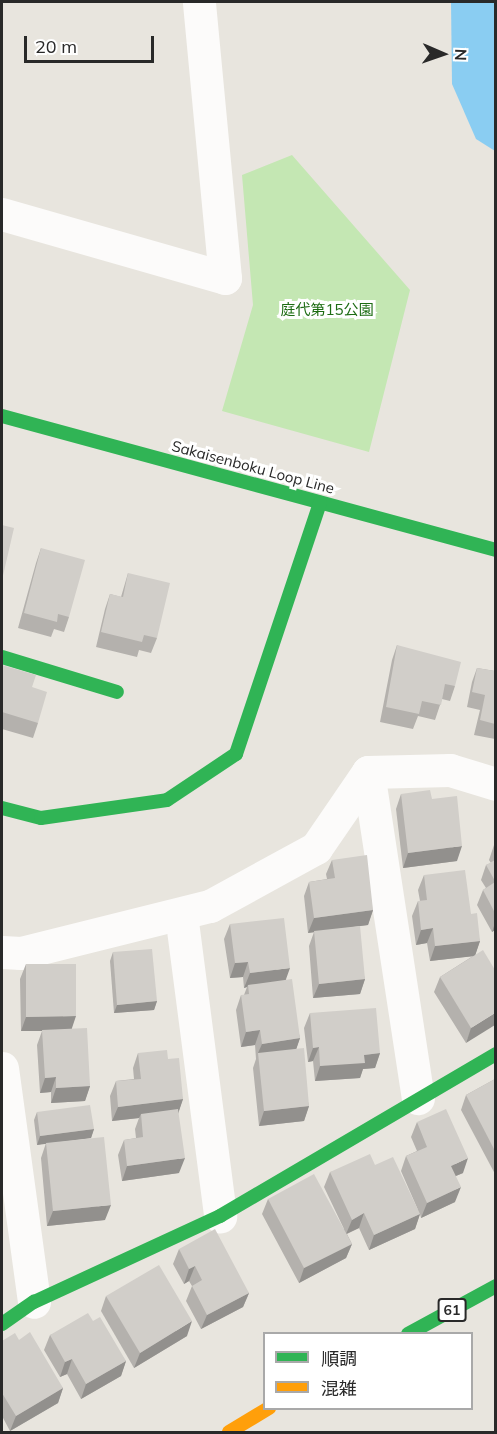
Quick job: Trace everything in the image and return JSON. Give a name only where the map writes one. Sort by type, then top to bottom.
[{"type":"street","points":[[2,214],[225,279],[199,2]]},
{"type":"street","name":"Sakaisenboku Loop Line","points":[[2,416],[495,550]]},
{"type":"street","points":[[2,808],[41,818],[167,800],[236,754],[320,503]]},
{"type":"street","points":[[2,657],[117,692]]},
{"type":"street","points":[[368,772],[450,770],[495,784]]},
{"type":"street","points":[[2,952],[21,953],[210,906],[316,848],[368,772]]},
{"type":"street","points":[[368,772],[418,1098]]},
{"type":"street","points":[[181,914],[220,1216]]},
{"type":"street","points":[[2,1324],[34,1302],[220,1216],[495,1054]]},
{"type":"street","points":[[2,1068],[34,1302]]},
{"type":"street","name":"61","points":[[412,1332],[495,1286]]},
{"type":"street","points":[[229,1432],[266,1410]]},
{"type":"green space","name":"庭代第15公園","points":[[292,155],[410,290],[369,452],[222,411],[253,305],[242,175]]},
{"type":"water","points":[[451,2],[495,2],[495,151],[476,139],[452,84]]},
{"type":"building","points":[[2,525],[14,528],[2,580]]},
{"type":"building","points":[[41,548],[85,560],[69,617],[58,614],[57,622],[24,613]]},
{"type":"building","points":[[128,573],[170,583],[157,638],[144,635],[142,642],[101,632],[110,594],[123,597]]},
{"type":"building","points":[[397,645],[461,662],[455,686],[445,684],[441,705],[422,701],[419,714],[386,707]]},
{"type":"building","points":[[2,665],[36,675],[32,687],[47,692],[38,723],[2,712]]},
{"type":"building","points":[[477,668],[495,671],[495,724],[480,720],[485,695],[472,692]]},
{"type":"building","points":[[430,790],[432,799],[457,796],[462,846],[408,853],[401,794]]},
{"type":"building","points":[[367,855],[373,910],[314,918],[309,882],[335,878],[332,860]]},
{"type":"building","points":[[495,860],[495,881],[486,865]]},
{"type":"building","points":[[465,870],[471,914],[477,913],[480,941],[435,946],[433,928],[421,930],[418,901],[427,900],[424,875]]},
{"type":"building","points":[[495,882],[495,913],[483,890]]},
{"type":"building","points":[[284,918],[290,968],[250,973],[248,962],[235,963],[230,924]]},
{"type":"building","points":[[360,926],[365,979],[319,984],[314,931]]},
{"type":"building","points":[[152,949],[157,1001],[117,1005],[113,952]]},
{"type":"building","points":[[483,950],[495,970],[495,1013],[471,1028],[440,977]]},
{"type":"building","points":[[26,964],[76,964],[76,1016],[26,1017]]},
{"type":"building","points":[[292,979],[300,1038],[262,1044],[260,1030],[246,1032],[241,995],[249,994],[248,985]]},
{"type":"building","points":[[376,1008],[380,1053],[364,1055],[365,1063],[320,1066],[319,1047],[313,1048],[310,1013]]},
{"type":"building","points":[[87,1028],[90,1086],[56,1088],[56,1077],[45,1078],[42,1030]]},
{"type":"building","points":[[304,1048],[309,1106],[264,1111],[258,1053]]},
{"type":"building","points":[[167,1050],[168,1059],[179,1058],[183,1099],[118,1107],[116,1081],[141,1079],[138,1053]]},
{"type":"building","points":[[495,1079],[495,1151],[466,1095]]},
{"type":"building","points":[[90,1105],[94,1129],[40,1136],[37,1112]]},
{"type":"building","points":[[178,1109],[185,1158],[127,1166],[124,1140],[143,1137],[141,1114]]},
{"type":"building","points":[[446,1109],[468,1158],[451,1166],[461,1187],[427,1203],[406,1156],[427,1147],[417,1122]]},
{"type":"building","points":[[104,1137],[111,1205],[53,1211],[46,1143]]},
{"type":"building","points":[[370,1154],[375,1165],[393,1157],[420,1214],[374,1235],[364,1213],[352,1220],[330,1172]]},
{"type":"building","points":[[314,1174],[352,1244],[304,1268],[268,1199]]},
{"type":"building","points":[[215,1229],[249,1293],[207,1315],[192,1286],[202,1280],[195,1266],[189,1269],[179,1249]]},
{"type":"building","points":[[159,1265],[192,1321],[140,1353],[106,1296]]},
{"type":"building","points":[[88,1313],[93,1321],[100,1317],[126,1361],[86,1384],[72,1359],[65,1362],[50,1335]]},
{"type":"building","points":[[30,1332],[63,1388],[16,1416],[2,1393],[2,1341],[15,1333],[19,1340]]},
{"type":"traffic: fast","points":[[2,416],[496,550]]},
{"type":"traffic: fast","points":[[2,808],[41,818],[167,800],[236,754],[320,503]]},
{"type":"traffic: fast","points":[[2,657],[117,692]]},
{"type":"traffic: fast","points":[[2,1324],[34,1302],[220,1216],[496,1054]]},
{"type":"traffic: fast","points":[[412,1332],[496,1286]]},
{"type":"traffic: slow","points":[[229,1432],[266,1410]]}]
